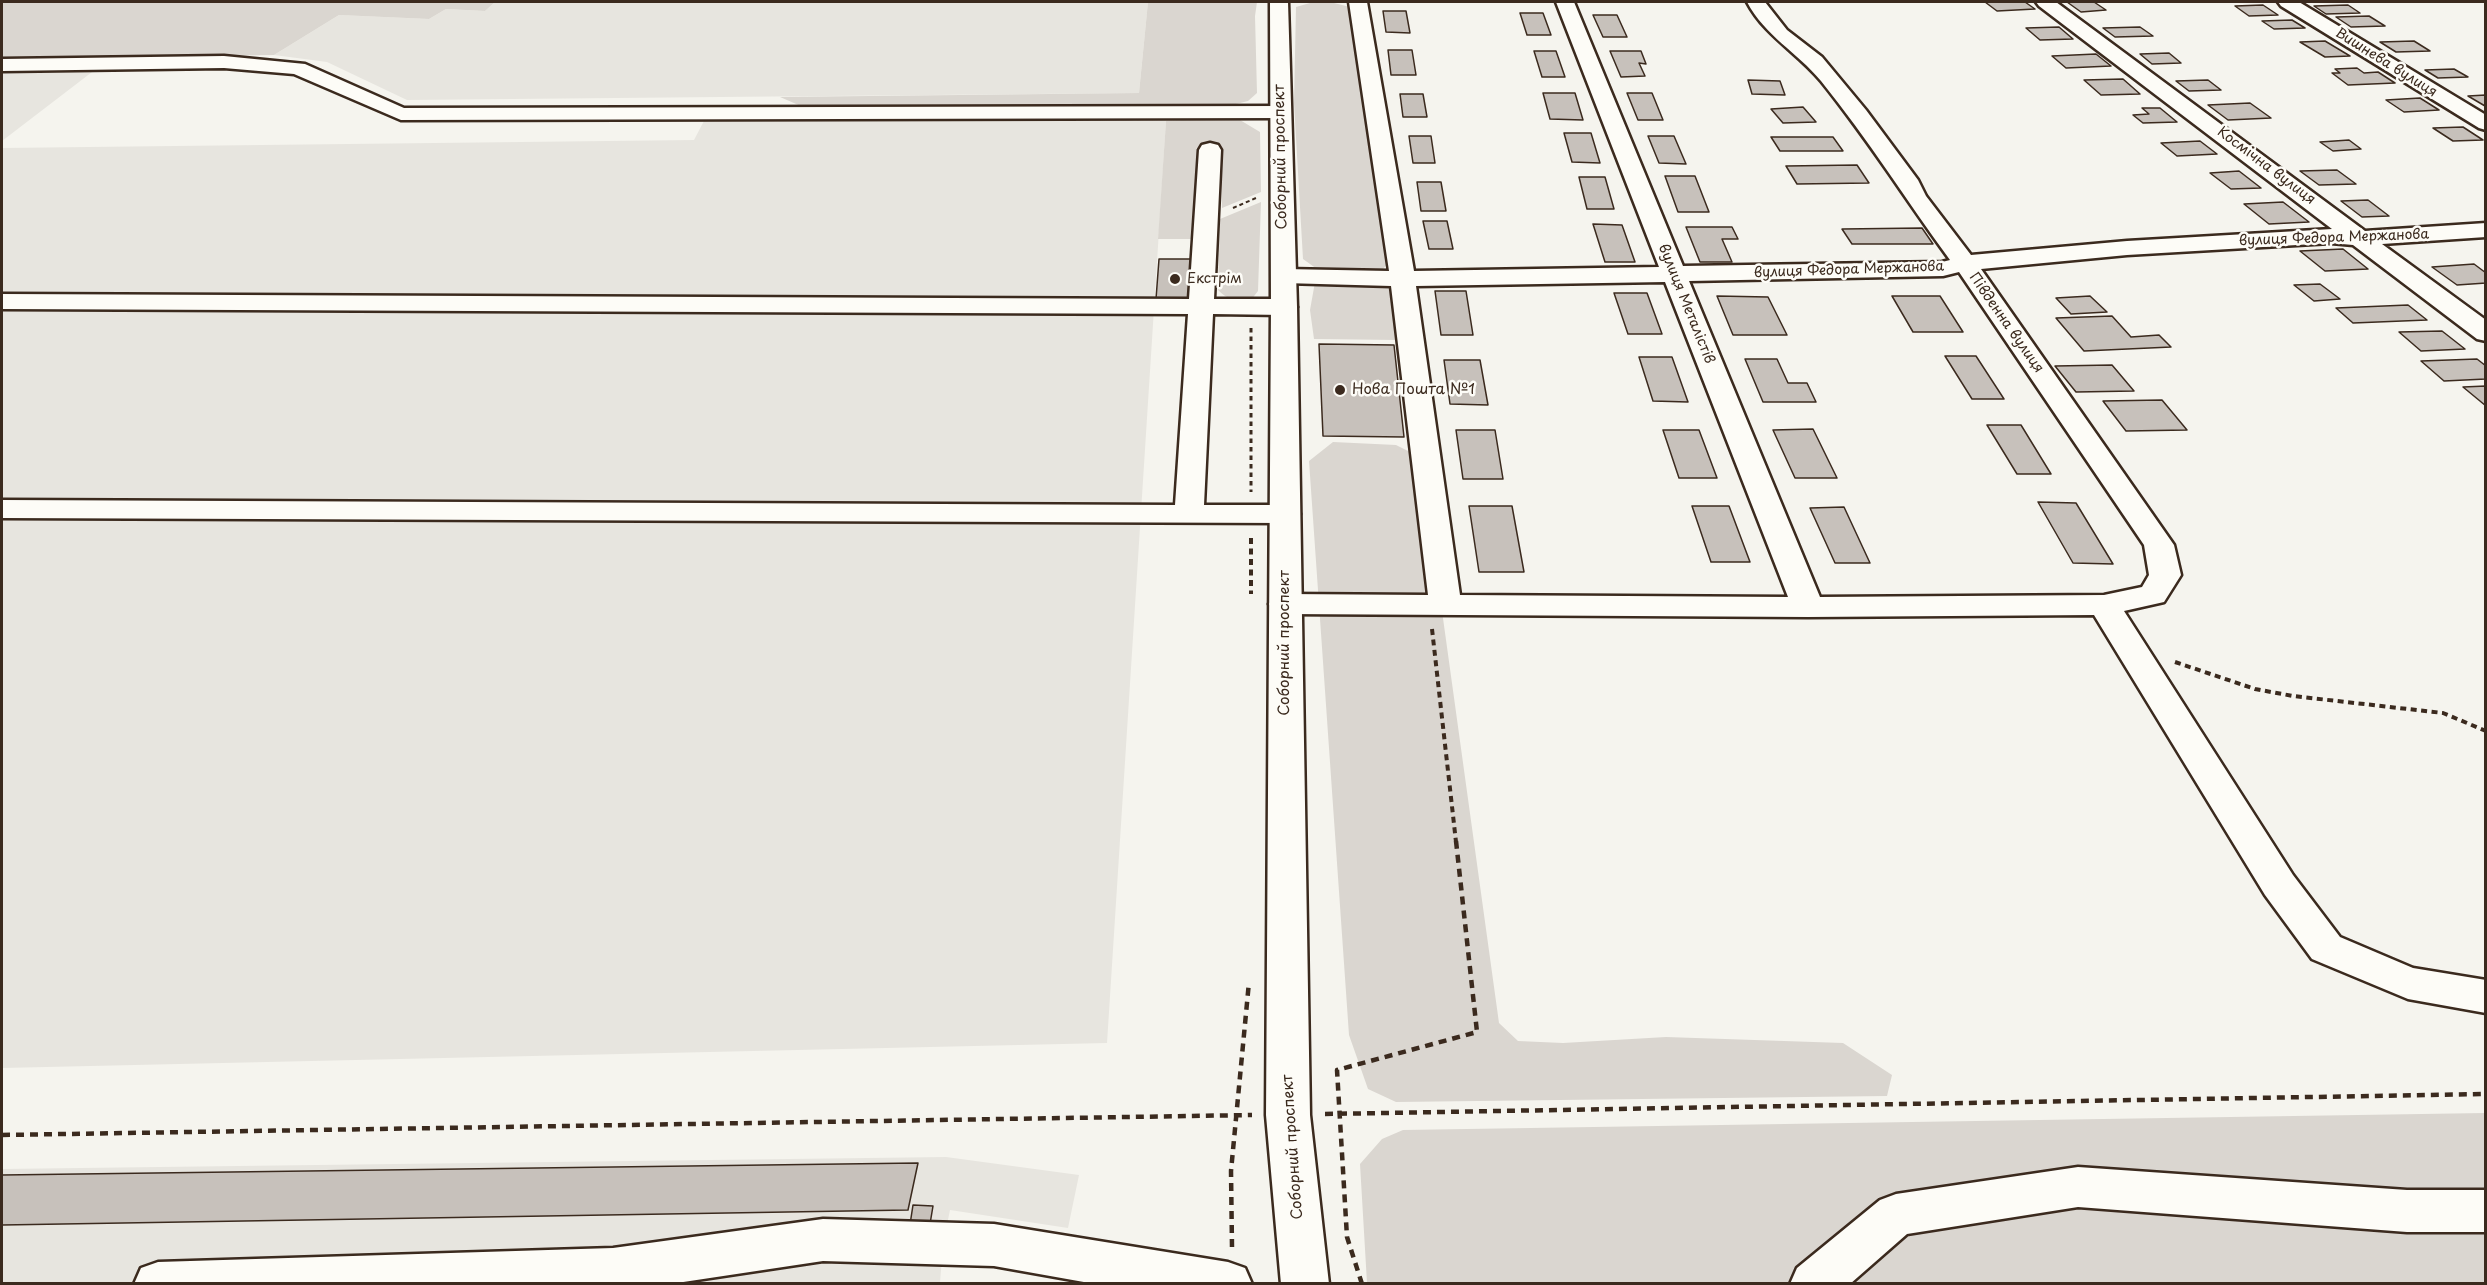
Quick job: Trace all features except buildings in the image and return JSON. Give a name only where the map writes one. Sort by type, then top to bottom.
[{"type":"street","name":"Соборний проспект","points":[[1279,2],[1284,292],[1288,1115],[1305,1284]]},
{"type":"street","points":[[1358,2],[1402,279],[1437,606]]},
{"type":"street","name":"вулиця Металістів","points":[[1564,2],[1808,607]]},
{"type":"street","name":"Південна вулиця","points":[[1285,604],[1808,607],[2104,605],[2153,595],[2165,575],[2159,545],[1965,263],[1915,197],[1907,180],[1859,114],[1815,61],[1780,34],[1756,2]]},
{"type":"street","name":"Космічна вулиця","points":[[2045,2],[2486,333]]},
{"type":"street","name":"Вишнева вулиця","points":[[2287,2],[2486,124]]},
{"type":"street","points":[[2,64],[224,63],[298,68],[401,114],[1280,112]]},
{"type":"street","points":[[1189,513],[1210,150]]},
{"type":"street","name":"вулиця Федора Мержанова","points":[[2,301],[1251,307],[1284,292],[1402,279],[1943,269],[1965,263],[2138,247],[2331,236],[2362,238],[2486,230]]},
{"type":"street","points":[[2,509],[1285,514]]},
{"type":"street","points":[[2104,605],[2279,885],[2326,948],[2408,983],[2486,997]]},
{"type":"street","points":[[1815,1284],[1896,1215],[2078,1187],[2407,1211],[2486,1211]]},
{"type":"street","points":[[158,1284],[613,1270],[823,1240],[994,1245],[1230,1267]]},
{"type":"path","points":[[1206,219],[1281,187]]},
{"type":"path","points":[[1251,307],[1251,597]]},
{"type":"path","points":[[1362,1284],[1347,1237],[1337,1070],[1477,1032],[1437,606]]},
{"type":"path","points":[[2128,645],[2255,689],[2293,696],[2443,713],[2486,731]]},
{"type":"path","points":[[1230,1267],[1232,1171],[1249,979]]},
{"type":"path","points":[[2,1135],[2486,1094]]},
{"type":"shaded area","points":[[2,2],[495,2],[485,11],[446,9],[429,19],[339,15],[274,55],[2,59]]},
{"type":"shaded area","points":[[495,2],[1148,2],[1139,93],[407,100],[327,62],[274,55],[339,15],[429,19],[446,9],[485,11]]},
{"type":"shaded area","points":[[1148,2],[1257,2],[1255,16],[1257,93],[1248,101],[1224,107],[810,110],[780,97],[1139,93]]},
{"type":"shaded area","points":[[1330,2],[1350,7],[1391,260],[1383,269],[1368,272],[1317,269],[1303,259],[1294,103],[1296,7],[1310,3]]},
{"type":"shaded area","points":[[96,69],[2,141],[2,70]]},
{"type":"shaded area","points":[[1216,118],[1240,120],[1260,132],[1261,192],[1222,208],[1221,146],[1196,148],[1203,155],[1194,239],[1158,239],[1166,121]]},
{"type":"shaded area","points":[[705,119],[1166,121],[1107,1043],[2,1068],[2,148],[694,140]]},
{"type":"shaded area","points":[[1261,202],[1258,291],[1251,300],[1229,298],[1218,290],[1220,219]]},
{"type":"shaded area","points":[[1315,282],[1371,283],[1394,289],[1399,318],[1397,340],[1314,339],[1310,310]]},
{"type":"shaded area","points":[[1333,442],[1396,445],[1412,453],[1442,611],[1499,1023],[1518,1041],[1563,1043],[1666,1037],[1843,1043],[1892,1075],[1887,1096],[1396,1102],[1368,1089],[1349,1035],[1309,461]]},
{"type":"shaded area","points":[[2485,1113],[2485,1283],[1367,1283],[1360,1164],[1382,1139],[1403,1130]]},
{"type":"shaded area","points":[[946,1157],[1079,1175],[1068,1228],[950,1210],[943,1244],[940,1283],[2,1284],[2,1169]]},
{"type":"place","name":"Екстрім","points":[[1175,279]]},
{"type":"place","name":"Нова Пошта №1","points":[[1340,390]]}]
